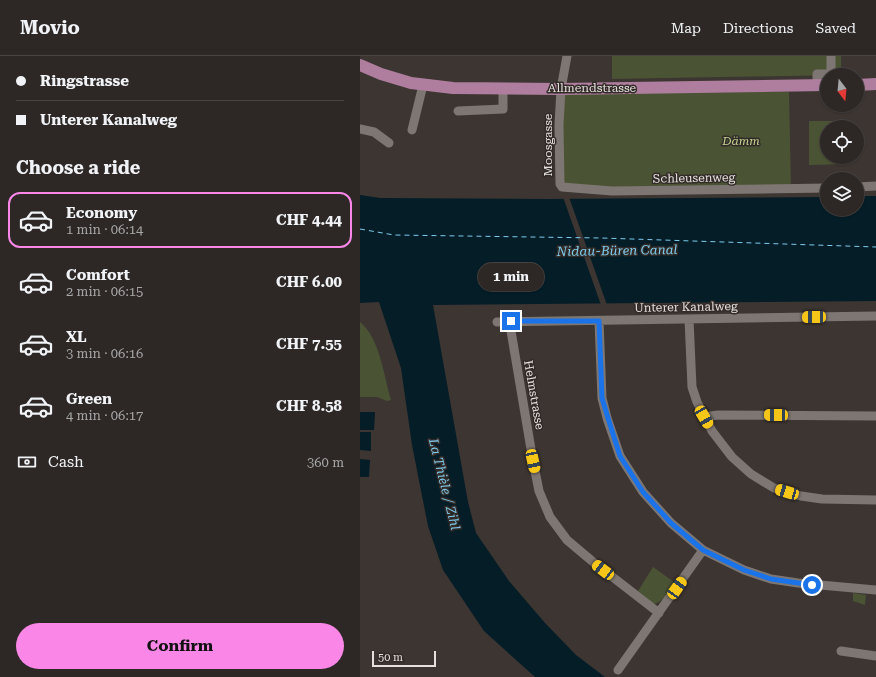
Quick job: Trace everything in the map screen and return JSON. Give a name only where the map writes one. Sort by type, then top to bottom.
[{"type":"main road","name":"Allmendstrasse","points":[[360,65],[390,77],[423,85],[453,88],[561,89],[820,85]]},
{"type":"main road","points":[[864,85],[876,84]]},
{"type":"street","name":"Moosgasse","points":[[562,187],[560,184],[559,125],[561,89],[567,56]]},
{"type":"street","points":[[831,56],[831,68]]},
{"type":"street","points":[[412,130],[423,85]]},
{"type":"street","points":[[458,111],[502,109],[502,88]]},
{"type":"street","points":[[360,130],[374,132],[389,143]]},
{"type":"street","points":[[864,187],[876,186]]},
{"type":"street","name":"Schleusenweg","points":[[562,187],[612,190],[820,188]]},
{"type":"street","name":"Unterer Kanalweg","points":[[497,322],[876,316]]},
{"type":"street","points":[[689,319],[692,387],[704,417],[712,431],[732,457],[751,474],[774,488],[800,496],[822,499],[876,500]]},
{"type":"street","name":"Helmstrasse","points":[[511,321],[512,338],[533,461],[539,491],[550,517],[567,540],[659,612]]},
{"type":"street","points":[[599,321],[602,398],[620,456],[648,498],[671,523],[703,550],[744,570],[771,579],[876,590]]},
{"type":"street","points":[[704,417],[718,415],[876,416]]},
{"type":"street","points":[[618,670],[703,550]]},
{"type":"street","points":[[841,651],[876,656]]},
{"type":"green space","points":[[612,56],[841,56],[841,68],[820,68],[820,75],[612,79]]},
{"type":"green space","name":"Dämm","points":[[789,92],[791,189],[613,188],[560,184],[561,93]]},
{"type":"green space","points":[[809,121],[820,121],[820,164],[848,164],[809,165]]},
{"type":"green space","points":[[360,322],[367,329],[377,348],[391,400],[387,401],[377,397],[360,397]]},
{"type":"green space","points":[[653,567],[674,582],[661,601],[654,604],[638,591]]},
{"type":"green space","points":[[853,593],[866,595],[865,605],[853,601]]},
{"type":"water","points":[[360,195],[380,198],[546,199],[820,197],[820,216],[864,216],[864,196],[876,196],[876,301],[433,305],[468,502],[476,533],[509,581],[545,623],[576,655],[605,677],[535,677],[484,631],[443,570],[428,526],[412,445],[401,368],[379,302],[360,303]]},
{"type":"water","points":[[360,412],[375,412],[374,430],[360,430]]},
{"type":"water","points":[[360,432],[371,432],[371,451],[360,450]]},
{"type":"water","points":[[360,459],[370,460],[369,477],[360,477]]},
{"type":"pier","points":[[563,197],[569,197],[607,305],[601,305]]},
{"type":"ferry route","points":[[360,229],[394,235],[601,238],[876,247]]},
{"type":"route","points":[[511,321],[599,321],[602,398],[620,456],[643,492],[671,523],[703,550],[744,570],[771,579],[812,585]]},
{"type":"water label","name":"Nidau-Büren Canal","points":[[617,250]]},
{"type":"water label","name":"La Thièle / Zihl","points":[[445,484]]}]
